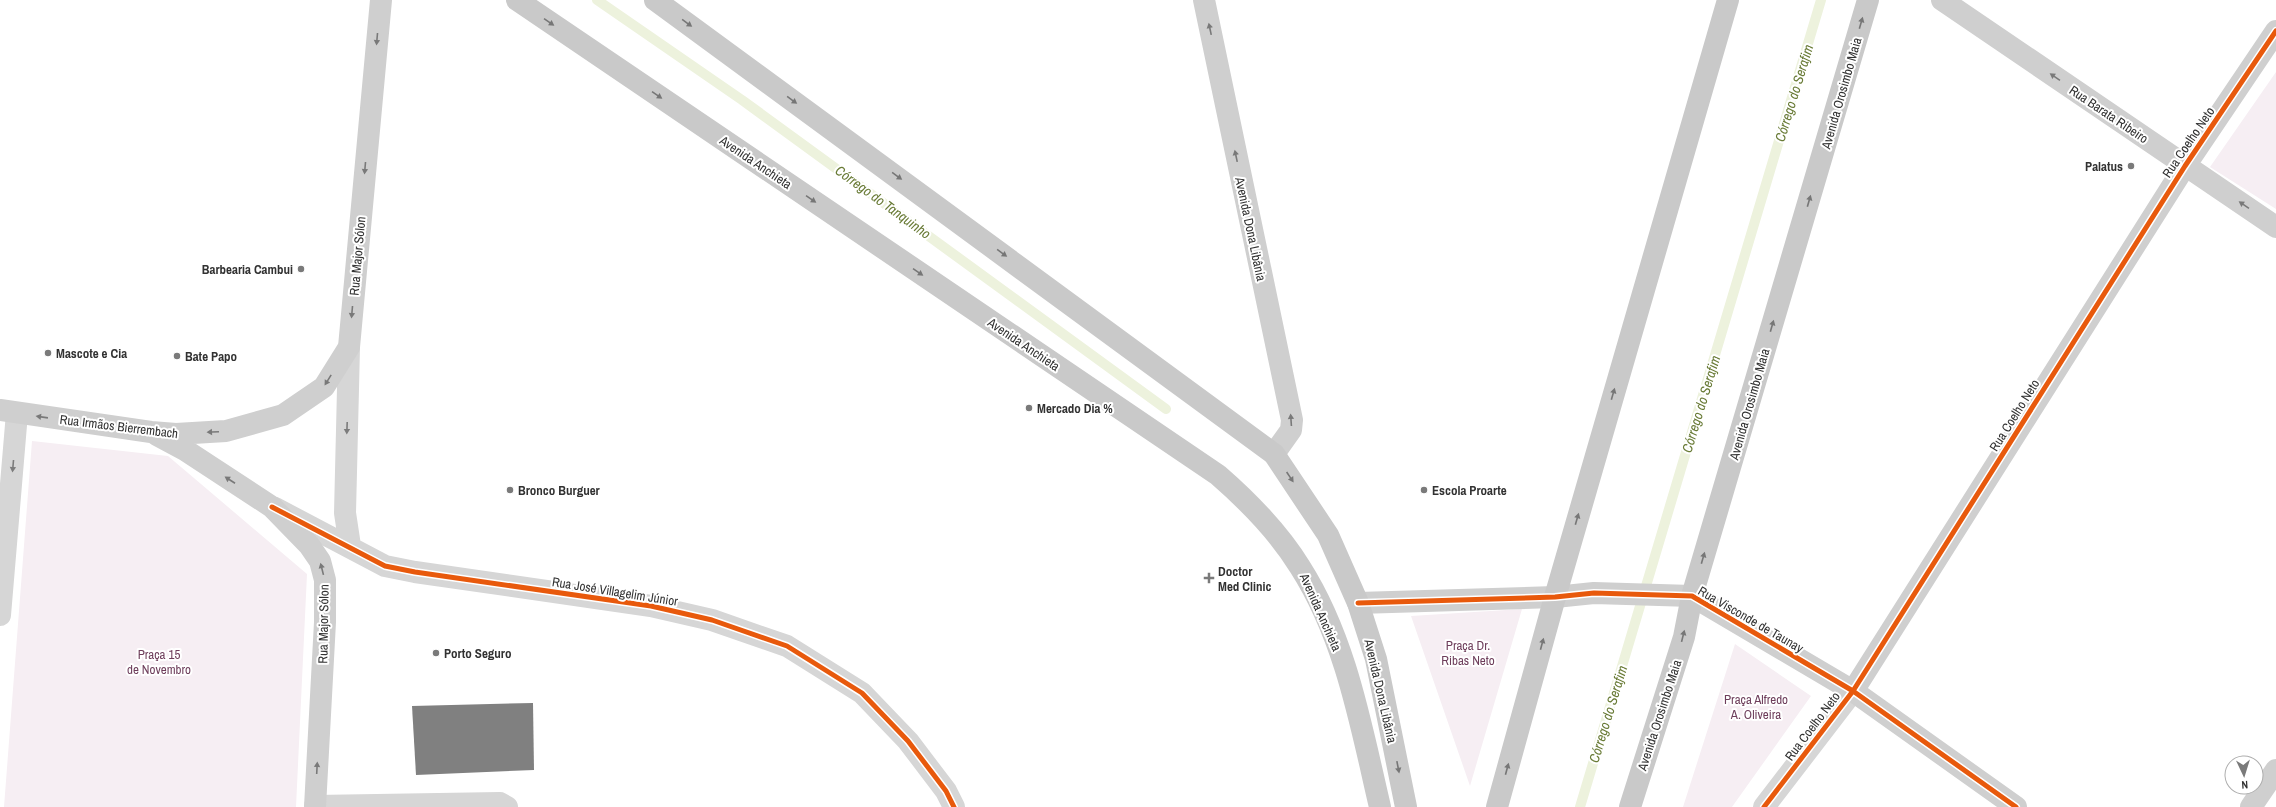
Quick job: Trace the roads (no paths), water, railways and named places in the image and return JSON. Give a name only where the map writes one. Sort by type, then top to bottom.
[{"type":"main road","name":"Avenida Anchieta","points":[[517,0],[1218,474],[1251,504],[1278,535],[1300,567],[1318,598],[1350,684],[1380,807]]},
{"type":"main road","points":[[655,0],[1270,450]]},
{"type":"main road","points":[[1497,807],[1554,597],[1728,0]]},
{"type":"main road","name":"Avenida Orosimbo Maia","points":[[1630,807],[1684,637],[1692,596],[1868,0]]},
{"type":"main road","name":"Avenida Dona Libânia","points":[[1270,450],[1328,535],[1358,603],[1376,659],[1406,807]]},
{"type":"street","name":"Rua Major Sólon","points":[[350,546],[345,513],[349,347],[380,0]]},
{"type":"street","name":"Avenida Dona Libânia","points":[[1204,0],[1292,420],[1291,430],[1270,450]]},
{"type":"street","name":"Rua Barata Ribeiro","points":[[1942,0],[2276,227]]},
{"type":"street","name":"Rua Coelho Neto","points":[[1764,807],[1853,691],[2185,166],[2276,31]]},
{"type":"street","name":"Rua Irmãos Bierrembach","points":[[8,411],[151,432],[176,434],[226,431],[283,415],[324,387],[349,347]]},
{"type":"street","points":[[0,614],[8,411]]},
{"type":"street","name":"Rua Major Sólon","points":[[151,432],[185,450],[272,507],[308,545],[320,561],[325,580],[325,622],[315,807]]},
{"type":"street","name":"Rua José Villagelim Júnior","points":[[272,507],[350,546],[386,566],[415,572],[651,606],[712,620],[786,646],[862,693],[908,741],[946,791],[954,807]]},
{"type":"street","name":"Rua Visconde de Taunay","points":[[1358,603],[1554,597],[1594,593],[1692,596],[1853,691],[2016,807]]},
{"type":"street","points":[[2251,807],[2276,770]]},
{"type":"street","points":[[315,807],[500,803],[507,807]]},
{"type":"waterway","name":"Córrego do Tanquinho","points":[[597,0],[742,100],[1166,409]]},
{"type":"waterway","name":"Córrego do Serafim","points":[[1580,807],[1821,0]]},
{"type":"place","name":"Palatus","points":[[2131,166]]},
{"type":"place","name":"Barbearia Cambui","points":[[301,269]]},
{"type":"place","name":"Mascote e Cia","points":[[48,353]]},
{"type":"place","name":"Bate Papo","points":[[177,356]]},
{"type":"place","name":"Mercado Dia %","points":[[1029,408]]},
{"type":"place","name":"Bronco Burguer","points":[[510,490]]},
{"type":"place","name":"Escola Proarte","points":[[1424,490]]},
{"type":"place","name":"Doctor Med Clinic","points":[[1209,578]]},
{"type":"place","name":"Porto Seguro","points":[[436,653]]},
{"type":"park label","name":"Praça Dr. Ribas Neto","points":[[1468,652]]},
{"type":"park label","name":"Praça 15 de Novembro","points":[[159,662]]},
{"type":"park label","name":"Praça Alfredo A. Oliveira","points":[[1756,706]]}]
